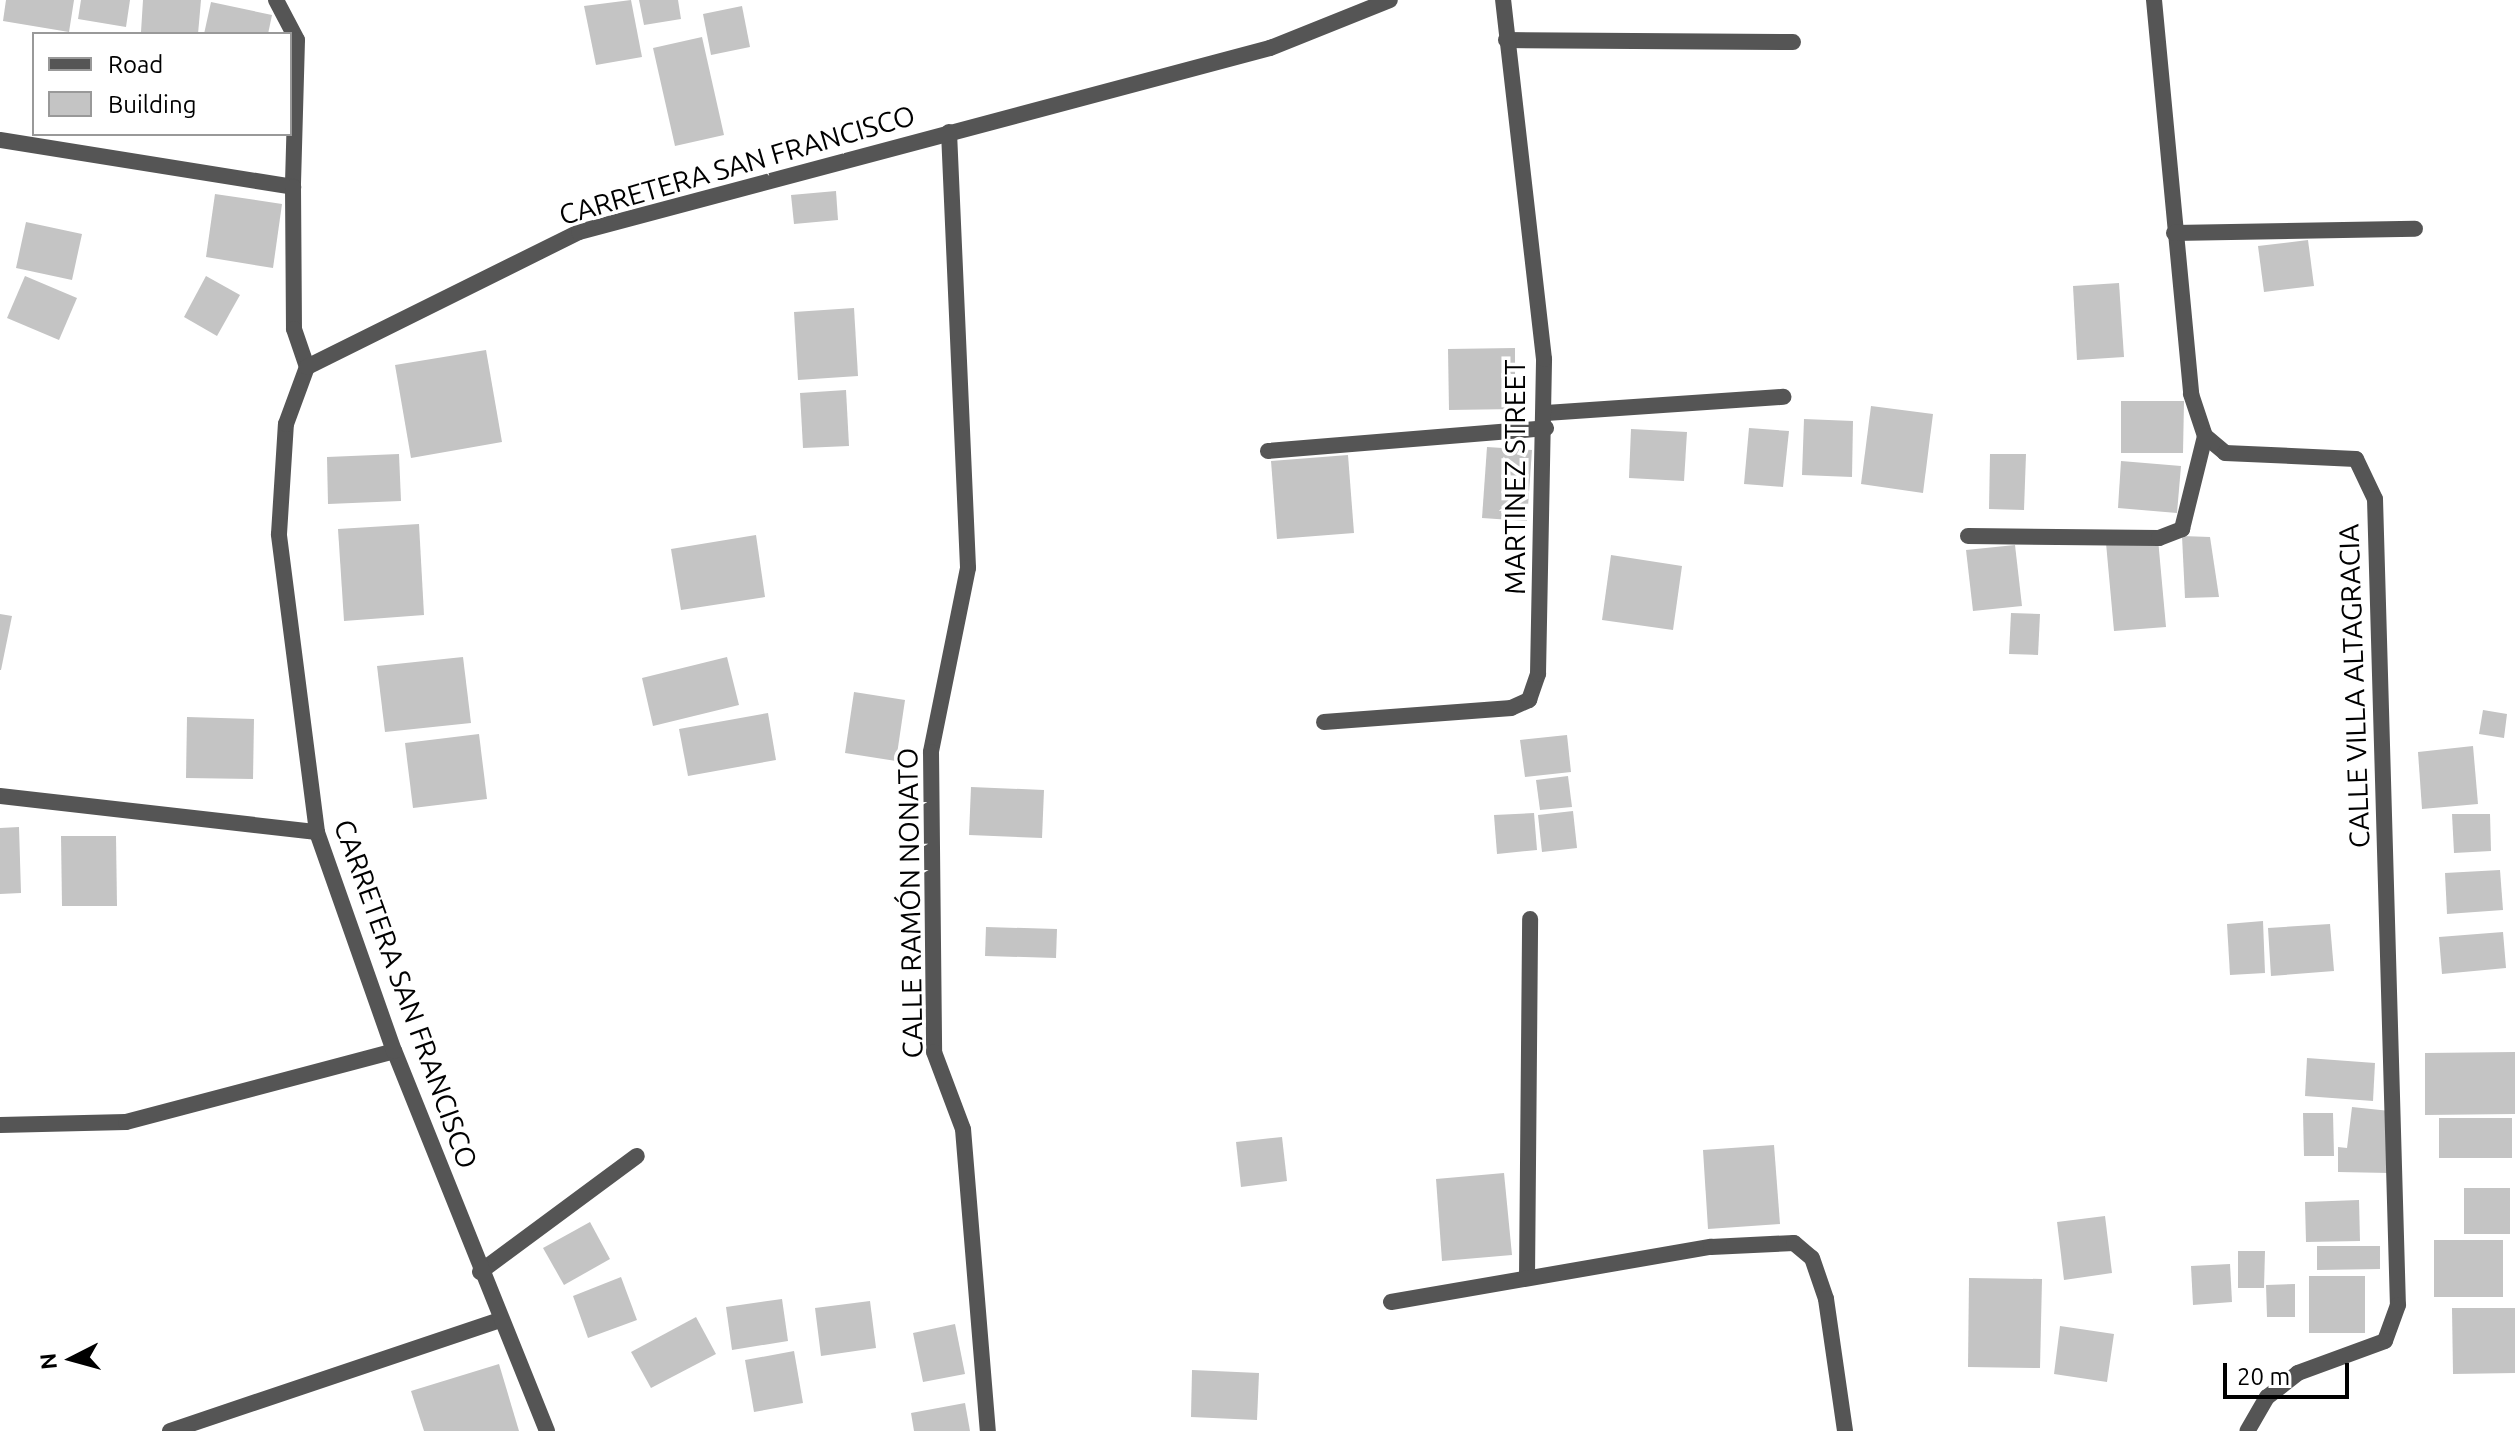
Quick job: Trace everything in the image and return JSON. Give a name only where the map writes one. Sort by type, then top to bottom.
[{"type":"street","points":[[276,0],[297,40],[293,187],[294,329],[307,367]]},
{"type":"street","name":"CARRETERA SAN FRANCISCO","points":[[547,1431],[499,1320],[394,1051],[317,832],[279,534],[286,424],[307,367],[579,232],[1270,48],[1390,0]]},
{"type":"street","name":"MARTINEZ STREET","points":[[1324,722],[1511,708],[1529,700],[1538,674],[1546,421],[1503,0]]},
{"type":"street","points":[[1968,536],[2159,538],[2182,529],[2205,436],[2191,394],[2154,0]]},
{"type":"street","points":[[1506,40],[1793,42]]},
{"type":"street","name":"CALLE RAMÓN NONATO","points":[[949,132],[968,596],[931,752],[934,1052],[963,1129],[988,1431]]},
{"type":"street","points":[[0,140],[293,187]]},
{"type":"street","points":[[2174,233],[2415,229]]},
{"type":"street","points":[[1268,451],[1783,397]]},
{"type":"street","name":"CALLE VILLA ALTAGRACIA","points":[[2205,436],[2225,453],[2356,459],[2375,499],[2398,1305],[2385,1341],[2298,1373],[2267,1397],[2247,1431]]},
{"type":"street","points":[[0,796],[317,832]]},
{"type":"street","points":[[1527,1278],[1530,919]]},
{"type":"street","points":[[0,1125],[126,1122],[394,1051]]},
{"type":"street","points":[[480,1272],[637,1156]]},
{"type":"street","points":[[1391,1302],[1711,1247],[1794,1243],[1812,1258],[1826,1299],[1845,1431]]},
{"type":"street","points":[[170,1431],[499,1320]]},
{"type":"building","points":[[6,0],[74,0],[69,32],[3,21]]},
{"type":"building","points":[[81,0],[130,0],[126,27],[78,19]]},
{"type":"building","points":[[143,0],[201,0],[198,32],[141,32]]},
{"type":"building","points":[[631,0],[642,57],[596,65],[584,6]]},
{"type":"building","points":[[639,0],[678,0],[681,19],[644,25]]},
{"type":"building","points":[[211,2],[272,15],[268,32],[204,32]]},
{"type":"building","points":[[742,6],[750,47],[711,55],[703,14]]},
{"type":"building","points":[[702,37],[724,135],[675,146],[653,48]]},
{"type":"building","points":[[836,191],[838,220],[794,224],[791,195]]},
{"type":"building","points":[[215,194],[282,204],[273,268],[206,257]]},
{"type":"building","points":[[26,222],[82,234],[72,280],[16,268]]},
{"type":"building","points":[[2308,240],[2314,286],[2264,292],[2258,246]]},
{"type":"building","points":[[25,276],[77,298],[59,340],[7,318]]},
{"type":"building","points":[[206,276],[240,295],[217,336],[184,317]]},
{"type":"building","points":[[2119,283],[2124,357],[2077,360],[2073,286]]},
{"type":"building","points":[[854,308],[858,376],[798,380],[794,312]]},
{"type":"building","points":[[1515,348],[1515,409],[1449,410],[1448,349]]},
{"type":"building","points":[[486,350],[502,442],[411,458],[395,365]]},
{"type":"building","points":[[846,390],[849,446],[803,448],[800,393]]},
{"type":"building","points":[[2121,401],[2184,401],[2183,453],[2121,453]]},
{"type":"building","points":[[1871,406],[1933,414],[1923,493],[1861,484]]},
{"type":"building","points":[[1804,419],[1853,421],[1852,477],[1802,475]]},
{"type":"building","points":[[1749,428],[1789,431],[1783,487],[1744,484]]},
{"type":"building","points":[[1631,429],[1687,432],[1684,481],[1629,478]]},
{"type":"building","points":[[1487,447],[1532,450],[1527,521],[1482,518]]},
{"type":"building","points":[[399,454],[401,501],[328,504],[327,457]]},
{"type":"building","points":[[1990,454],[2026,454],[2024,510],[1989,509]]},
{"type":"building","points":[[1348,455],[1354,533],[1277,539],[1271,461]]},
{"type":"building","points":[[2121,461],[2181,466],[2177,513],[2118,508]]},
{"type":"building","points":[[419,524],[424,615],[344,621],[338,529]]},
{"type":"building","points":[[756,535],[765,597],[681,610],[671,549]]},
{"type":"building","points":[[2182,536],[2210,537],[2219,597],[2185,598]]},
{"type":"building","points":[[2158,539],[2166,627],[2114,631],[2106,543]]},
{"type":"building","points":[[2015,545],[2022,606],[1973,611],[1966,550]]},
{"type":"building","points":[[1611,555],[1682,566],[1673,630],[1602,620]]},
{"type":"building","points":[[2011,613],[2040,614],[2038,655],[2009,654]]},
{"type":"building","points":[[0,614],[12,616],[1,670],[0,670]]},
{"type":"building","points":[[463,657],[471,723],[385,732],[377,666]]},
{"type":"building","points":[[727,657],[739,705],[653,726],[642,678]]},
{"type":"building","points":[[854,692],[905,700],[896,761],[845,753]]},
{"type":"building","points":[[2483,710],[2507,714],[2504,738],[2479,734]]},
{"type":"building","points":[[768,713],[776,760],[688,776],[679,729]]},
{"type":"building","points":[[187,717],[254,719],[253,779],[186,778]]},
{"type":"building","points":[[479,734],[487,799],[413,808],[405,743]]},
{"type":"building","points":[[1567,735],[1571,772],[1525,777],[1520,740]]},
{"type":"building","points":[[2473,746],[2478,804],[2422,809],[2418,752]]},
{"type":"building","points":[[1568,776],[1572,807],[1540,810],[1536,780]]},
{"type":"building","points":[[971,787],[1044,790],[1042,838],[969,835]]},
{"type":"building","points":[[1573,811],[1577,848],[1542,852],[1538,815]]},
{"type":"building","points":[[1534,813],[1537,850],[1497,854],[1494,815]]},
{"type":"building","points":[[2452,814],[2490,814],[2491,851],[2454,853]]},
{"type":"building","points":[[19,827],[21,893],[0,894],[0,828]]},
{"type":"building","points":[[61,836],[116,836],[117,906],[62,906]]},
{"type":"building","points":[[2500,870],[2503,910],[2447,914],[2445,873]]},
{"type":"building","points":[[2263,921],[2265,973],[2230,975],[2227,924]]},
{"type":"building","points":[[2330,924],[2334,971],[2271,976],[2268,928]]},
{"type":"building","points":[[986,927],[1057,929],[1056,958],[985,956]]},
{"type":"building","points":[[2503,932],[2506,968],[2442,974],[2439,937]]},
{"type":"building","points":[[2515,1052],[2515,1114],[2425,1115],[2425,1053]]},
{"type":"building","points":[[2307,1058],[2375,1063],[2373,1101],[2305,1096]]},
{"type":"building","points":[[2352,1107],[2390,1111],[2389,1173],[2338,1172],[2338,1147],[2347,1148]]},
{"type":"building","points":[[2303,1113],[2333,1113],[2334,1156],[2304,1156]]},
{"type":"building","points":[[2439,1118],[2512,1118],[2512,1158],[2439,1158]]},
{"type":"building","points":[[1282,1137],[1287,1181],[1241,1187],[1236,1142]]},
{"type":"building","points":[[1774,1145],[1780,1224],[1708,1229],[1703,1150]]},
{"type":"building","points":[[1504,1173],[1512,1255],[1442,1261],[1436,1179]]},
{"type":"building","points":[[2464,1188],[2510,1188],[2510,1234],[2464,1234]]},
{"type":"building","points":[[2359,1200],[2360,1241],[2306,1242],[2305,1202]]},
{"type":"building","points":[[2105,1216],[2112,1273],[2064,1280],[2057,1222]]},
{"type":"building","points":[[590,1222],[610,1259],[564,1285],[543,1248]]},
{"type":"building","points":[[2434,1240],[2503,1240],[2503,1297],[2434,1297]]},
{"type":"building","points":[[2317,1246],[2380,1246],[2380,1269],[2317,1270]]},
{"type":"building","points":[[2238,1251],[2265,1251],[2264,1288],[2238,1288]]},
{"type":"building","points":[[2230,1264],[2232,1302],[2193,1305],[2191,1266]]},
{"type":"building","points":[[2309,1276],[2365,1276],[2365,1333],[2309,1333]]},
{"type":"building","points":[[621,1277],[637,1320],[588,1338],[573,1296]]},
{"type":"building","points":[[1969,1278],[2042,1279],[2040,1368],[1968,1367]]},
{"type":"building","points":[[2295,1284],[2295,1317],[2267,1317],[2266,1285]]},
{"type":"building","points":[[782,1299],[788,1341],[732,1350],[726,1307]]},
{"type":"building","points":[[870,1301],[876,1348],[821,1356],[815,1308]]},
{"type":"building","points":[[2452,1308],[2515,1308],[2515,1373],[2453,1374]]},
{"type":"building","points":[[696,1317],[716,1354],[651,1388],[631,1352]]},
{"type":"building","points":[[955,1324],[965,1374],[923,1382],[913,1333]]},
{"type":"building","points":[[2060,1326],[2114,1334],[2107,1382],[2054,1374]]},
{"type":"building","points":[[794,1351],[803,1403],[754,1412],[745,1360]]},
{"type":"building","points":[[499,1364],[519,1431],[424,1431],[411,1391]]},
{"type":"building","points":[[1192,1370],[1259,1373],[1257,1420],[1191,1417]]},
{"type":"building","points":[[965,1403],[970,1431],[914,1431],[911,1413]]}]
